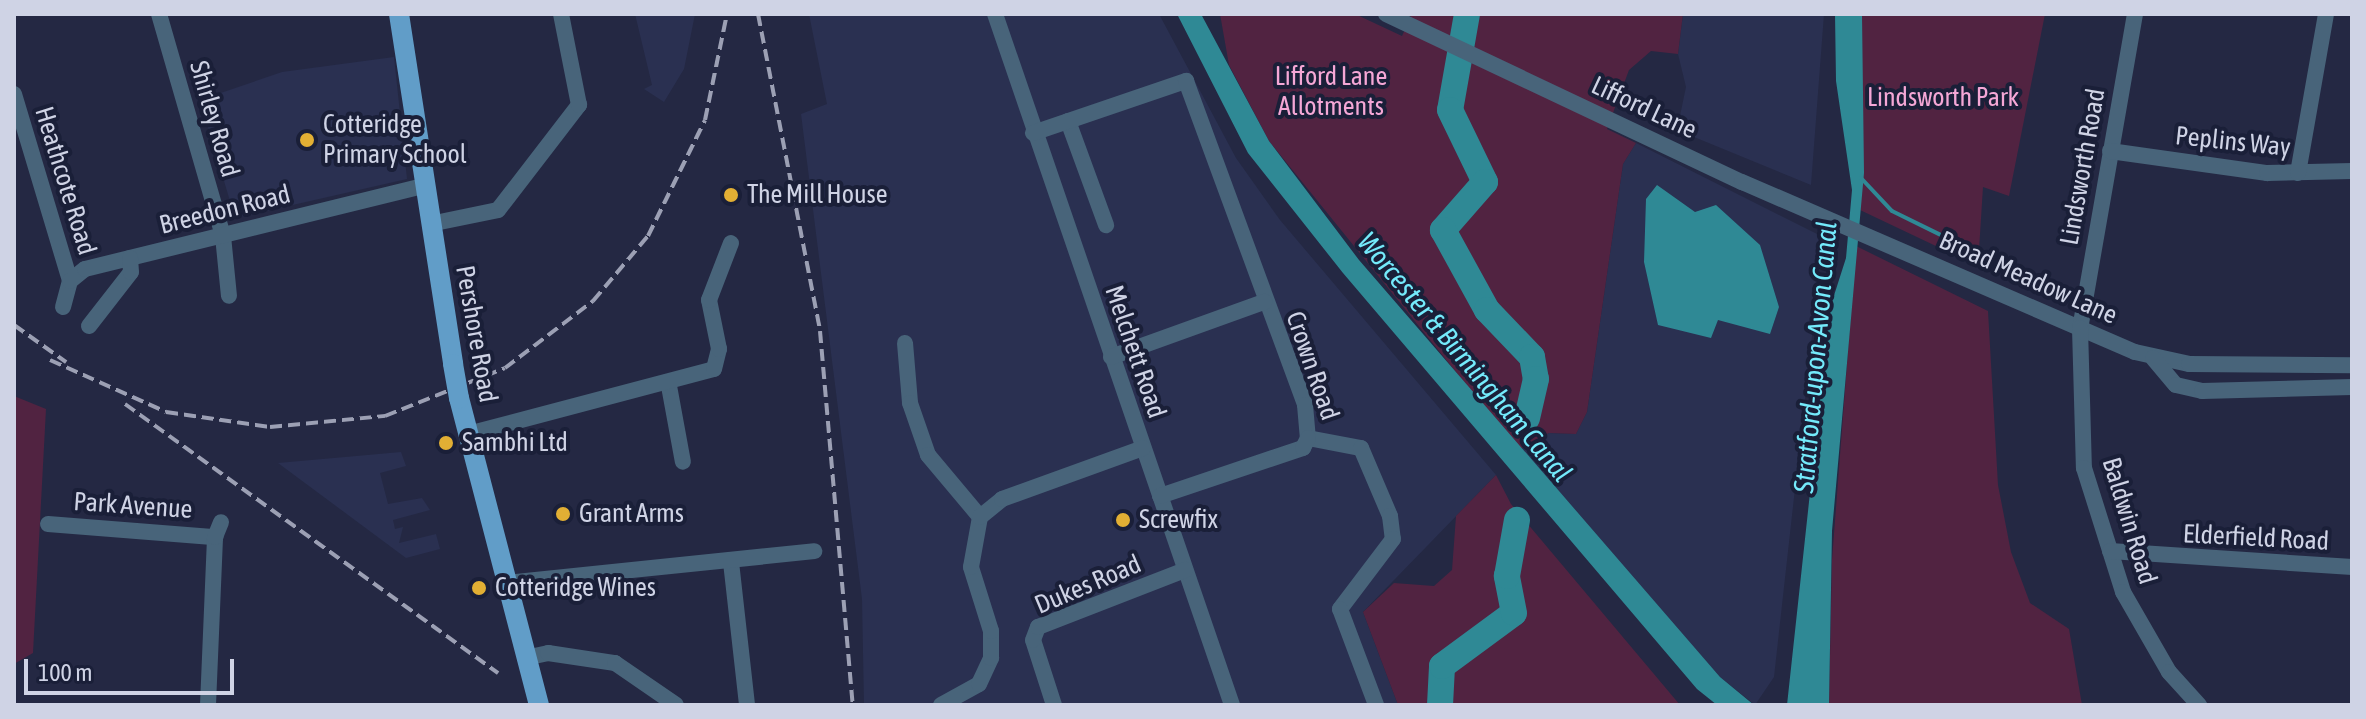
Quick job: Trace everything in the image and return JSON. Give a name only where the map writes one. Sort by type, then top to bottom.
[{"type":"main road","name":"Pershore Road","points":[[399,14],[422,186],[459,398],[539,705]]},
{"type":"street","name":"Shirley Road","points":[[159,14],[223,236],[229,296]]},
{"type":"street","points":[[430,224],[498,210],[579,105],[561,14]]},
{"type":"street","name":"Melchett Road","points":[[995,14],[1033,133],[1232,705]]},
{"type":"street","name":"Lindsworth Road","points":[[2080,328],[2135,14]]},
{"type":"street","points":[[2298,173],[2326,14]]},
{"type":"street","name":"Lifford Lane","points":[[1395,16],[1812,211],[1884,239]]},
{"type":"street","name":"Crown Road","points":[[1068,121],[1186,81],[1264,302],[1305,405],[1308,438],[1361,448],[1390,516],[1393,539],[1340,609],[1376,705]]},
{"type":"street","name":"Heathcote Road","points":[[14,94],[70,281]]},
{"type":"street","points":[[1033,133],[1068,121],[1106,225]]},
{"type":"street","name":"Peplins Way","points":[[2110,151],[2298,173],[2352,171]]},
{"type":"street","name":"Breedon Road","points":[[70,281],[130,258],[422,186]]},
{"type":"street","name":"Broad Meadow Lane","points":[[1884,239],[2153,358],[2352,365]]},
{"type":"street","points":[[468,434],[669,386],[717,363],[709,300],[731,243]]},
{"type":"street","points":[[89,326],[131,272],[130,258]]},
{"type":"street","points":[[63,307],[70,281]]},
{"type":"street","points":[[1111,357],[1264,302]]},
{"type":"street","name":"Baldwin Road","points":[[2080,328],[2084,468],[2110,551],[2144,634],[2199,705]]},
{"type":"street","points":[[905,343],[910,403],[928,455],[980,517]]},
{"type":"street","name":"Broad Meadow Lane","points":[[2153,358],[2176,385],[2202,391],[2352,387]]},
{"type":"street","points":[[669,386],[683,462]]},
{"type":"street","points":[[1160,496],[1303,448],[1308,438]]},
{"type":"street","points":[[941,705],[979,684],[991,658],[971,567],[980,517],[1002,499],[1143,448]]},
{"type":"street","name":"Park Avenue","points":[[48,524],[218,530],[208,705]]},
{"type":"street","points":[[506,583],[814,551]]},
{"type":"street","name":"Elderfield Road","points":[[2110,551],[2352,567]]},
{"type":"street","points":[[731,562],[747,705]]},
{"type":"street","name":"Dukes Road","points":[[1054,705],[1033,640],[1038,627],[1185,570]]},
{"type":"street","points":[[525,658],[548,653],[615,663],[676,705]]},
{"type":"shaded area","points":[[635,14],[695,14],[684,69],[664,102],[644,89],[652,85]]},
{"type":"shaded area","points":[[809,14],[1159,14],[1236,158],[1280,220],[1496,475],[1363,612],[1398,705],[864,705],[862,599],[801,114],[827,104]]},
{"type":"shaded area","points":[[1177,14],[1201,14],[1269,141],[1359,260],[1720,677],[1754,705],[1717,705],[1697,689],[1343,273],[1248,153]]},
{"type":"shaded area","points":[[1683,14],[1824,14],[1811,185],[1677,130],[1686,87],[1678,54]]},
{"type":"shaded area","points":[[1835,14],[1862,14],[1864,173],[1832,531],[1829,705],[1787,705],[1830,308],[1846,258],[1852,190],[1836,81]]},
{"type":"shaded area","name":"Cotteridge Primary School","points":[[394,57],[407,179],[235,218],[200,100],[282,72]]},
{"type":"shaded area","points":[[1636,143],[1823,237],[1774,677],[1755,705],[1720,677],[1519,450],[1549,433],[1576,434],[1587,412],[1623,164]]},
{"type":"shaded area","points":[[1657,185],[1695,212],[1716,205],[1760,245],[1779,307],[1770,334],[1718,320],[1711,338],[1658,325],[1644,262],[1646,199]]},
{"type":"shaded area","points":[[401,452],[406,466],[380,473],[388,504],[422,498],[430,510],[393,520],[395,529],[403,527],[399,543],[436,534],[440,549],[406,558],[278,463]]},
{"type":"green space","name":"Lifford Lane Allotments","points":[[1220,14],[1355,14],[1402,36],[1412,14],[1683,14],[1678,54],[1651,51],[1629,70],[1607,129],[1636,143],[1623,164],[1587,412],[1576,434],[1549,433],[1519,450],[1269,141],[1229,65]]},
{"type":"green space","name":"Lindsworth Park","points":[[1862,14],[2045,14],[2009,196],[1983,187],[1978,266],[1860,210]]},
{"type":"green space","points":[[1856,246],[1988,311],[1998,485],[2011,552],[2030,603],[2069,629],[2082,705],[1829,705],[1832,560]]},
{"type":"green space","points":[[14,396],[46,409],[33,653],[14,664]]},
{"type":"green space","points":[[1496,475],[1511,504],[1680,705],[1398,705],[1363,612],[1394,583],[1434,586],[1452,570],[1456,516]]},
{"type":"waterway","name":"Worcester & Birmingham Canal","points":[[1467,14],[1450,110],[1485,182],[1443,230],[1487,310],[1532,357],[1536,379],[1527,418]]},
{"type":"waterway","points":[[1861,178],[1892,211],[1955,242]]},
{"type":"waterway","points":[[1440,705],[1442,666],[1514,613],[1507,576],[1517,520]]},
{"type":"railway","points":[[50,360],[166,412],[270,427],[385,416],[505,368],[593,301],[648,236],[705,120],[727,14]]},
{"type":"railway","points":[[758,14],[820,331],[853,705]]},
{"type":"railway","points":[[14,325],[66,362]]},
{"type":"railway","points":[[125,404],[498,673]]},
{"type":"place","name":"Cotteridge Primary School","points":[[307,140]]},
{"type":"place","name":"The Mill House","points":[[731,195]]},
{"type":"place","name":"Sambhi Ltd","points":[[446,443]]},
{"type":"place","name":"Grant Arms","points":[[563,514]]},
{"type":"place","name":"Screwfix","points":[[1123,520]]},
{"type":"place","name":"Cotteridge Wines","points":[[479,588]]},
{"type":"water label","name":"Stratford-upon-Avon Canal","points":[[1815,357]]}]
